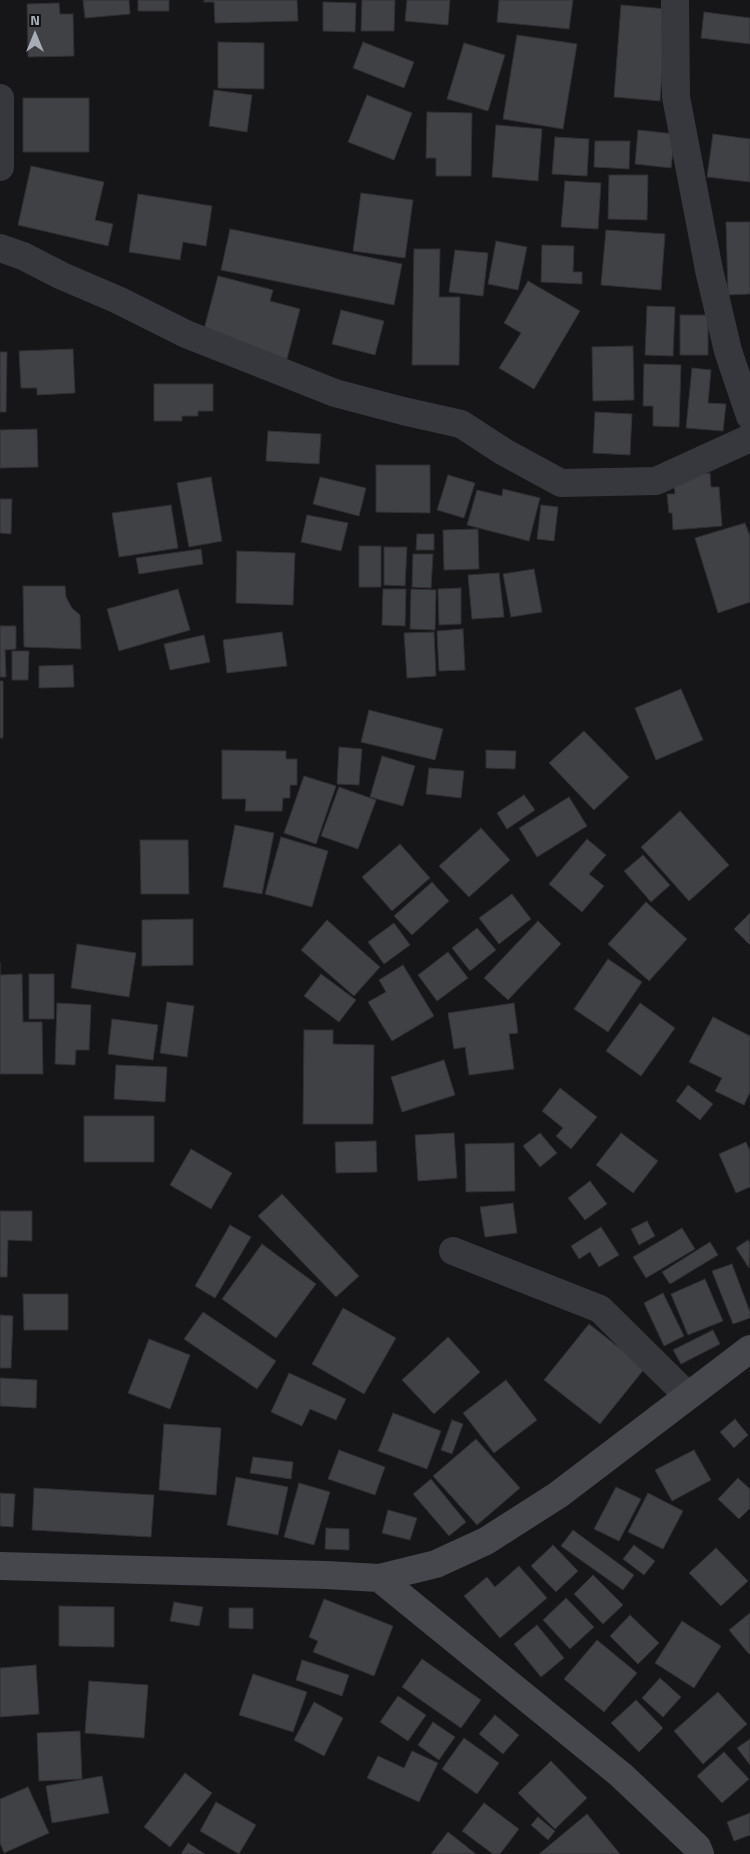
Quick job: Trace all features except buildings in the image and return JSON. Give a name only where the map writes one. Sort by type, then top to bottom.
[{"type":"street","points":[[675,0],[676,97],[709,270],[728,351],[750,416]]},
{"type":"street","points":[[0,98],[0,167]]},
{"type":"street","points":[[0,248],[23,256],[186,334],[335,393],[461,424],[504,452],[562,483],[656,481],[750,438]]},
{"type":"street","points":[[453,1251],[600,1309],[688,1396]]},
{"type":"street","points":[[0,1566],[379,1578],[436,1564],[486,1542],[558,1495],[750,1349]]},
{"type":"street","points":[[379,1578],[621,1775],[697,1847],[700,1854]]}]
